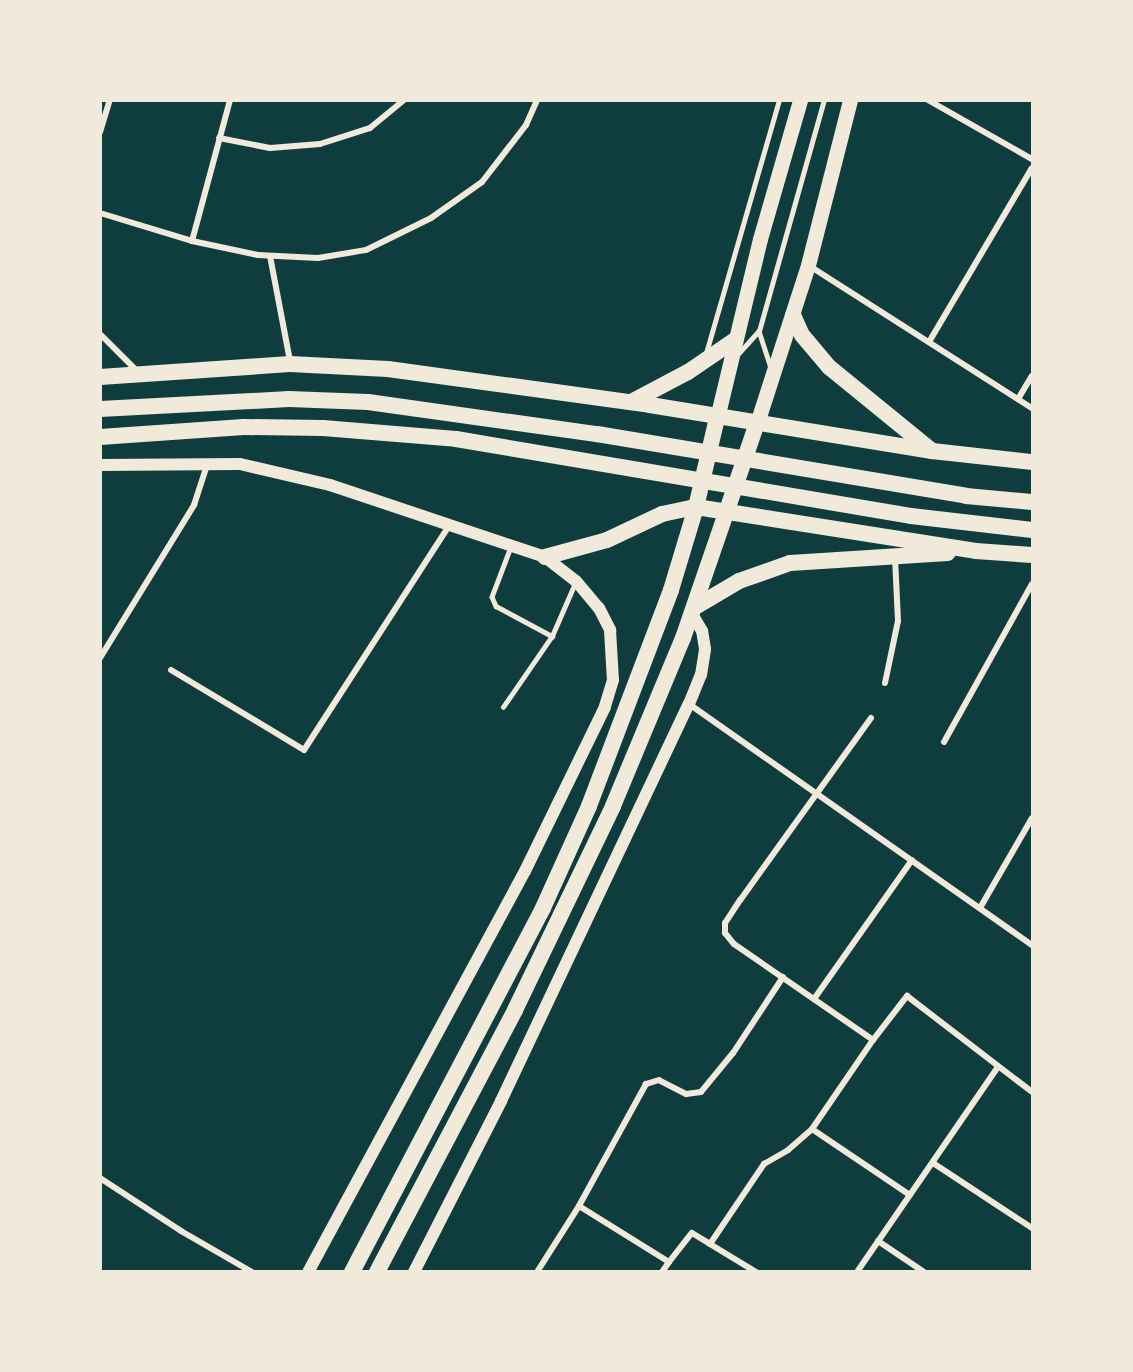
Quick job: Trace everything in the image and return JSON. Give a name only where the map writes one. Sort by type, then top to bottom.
[{"type":"highway","points":[[793,315],[802,336],[829,367],[932,451]]},
{"type":"highway","points":[[631,402],[704,361],[735,340]]},
{"type":"highway","points":[[100,377],[290,364],[388,369],[631,402],[717,418],[932,451],[1032,462]]},
{"type":"highway","points":[[100,409],[289,399],[368,402],[597,434],[966,496],[1032,502]]},
{"type":"highway","points":[[352,1272],[543,908],[630,701],[696,507],[717,418]]},
{"type":"highway","points":[[378,1272],[575,890],[683,638],[757,423]]},
{"type":"highway","points":[[100,437],[244,427],[323,428],[456,439],[911,516],[1032,530]]},
{"type":"highway","points":[[545,557],[607,540],[662,514],[696,507],[976,550],[1032,555]]},
{"type":"highway","points":[[693,610],[739,581],[790,563],[976,550]]},
{"type":"main road","points":[[717,418],[735,340],[800,100]]},
{"type":"main road","points":[[757,423],[808,265],[850,100]]},
{"type":"main road","points":[[100,465],[208,461],[240,464],[330,485],[513,544],[545,557],[576,581],[599,608],[610,630],[613,680],[604,707],[525,871],[308,1272]]},
{"type":"main road","points":[[414,1272],[501,1101],[690,704],[701,675],[705,649],[702,632],[693,610]]},
{"type":"street","points":[[100,132],[110,100]]},
{"type":"street","points":[[192,241],[230,100]]},
{"type":"street","points":[[219,138],[270,148],[320,144],[370,128],[404,100]]},
{"type":"street","points":[[100,213],[192,241],[270,256],[318,258],[366,250],[431,218],[482,182],[526,125],[537,100]]},
{"type":"street","points":[[928,100],[1032,159]]},
{"type":"street","points":[[929,342],[1032,168]]},
{"type":"street","points":[[270,256],[290,364]]},
{"type":"street","points":[[808,265],[1032,408]]},
{"type":"street","points":[[100,334],[140,374]]},
{"type":"street","points":[[1018,399],[1032,376]]},
{"type":"street","points":[[100,658],[194,505],[208,461]]},
{"type":"street","points":[[171,670],[304,750],[450,524]]},
{"type":"street","points":[[885,683],[898,621],[895,557]]},
{"type":"street","points":[[944,742],[1032,584]]},
{"type":"street","points":[[690,704],[1032,945]]},
{"type":"street","points":[[871,718],[725,923],[727,938],[873,1040]]},
{"type":"street","points":[[980,908],[1032,818]]},
{"type":"street","points":[[814,999],[912,860]]},
{"type":"street","points":[[537,1272],[579,1206],[646,1084],[659,1080],[686,1094],[701,1092],[733,1053],[783,977]]},
{"type":"street","points":[[710,1244],[764,1164],[788,1150],[812,1129],[873,1040],[907,996],[1032,1092]]},
{"type":"street","points":[[857,1272],[998,1067]]},
{"type":"street","points":[[812,1129],[910,1195]]},
{"type":"street","points":[[933,1163],[1032,1228]]},
{"type":"street","points":[[100,1178],[181,1231],[252,1272]]},
{"type":"street","points":[[579,1206],[669,1262]]},
{"type":"street","points":[[662,1272],[693,1233],[756,1272]]},
{"type":"street","points":[[878,1241],[924,1272]]},
{"type":"lane","points":[[704,361],[779,100]]},
{"type":"lane","points":[[730,363],[759,331],[824,100]]},
{"type":"lane","points":[[759,331],[773,375]]},
{"type":"lane","points":[[513,544],[492,597],[496,606],[552,636]]},
{"type":"lane","points":[[503,707],[552,636],[576,581]]}]
